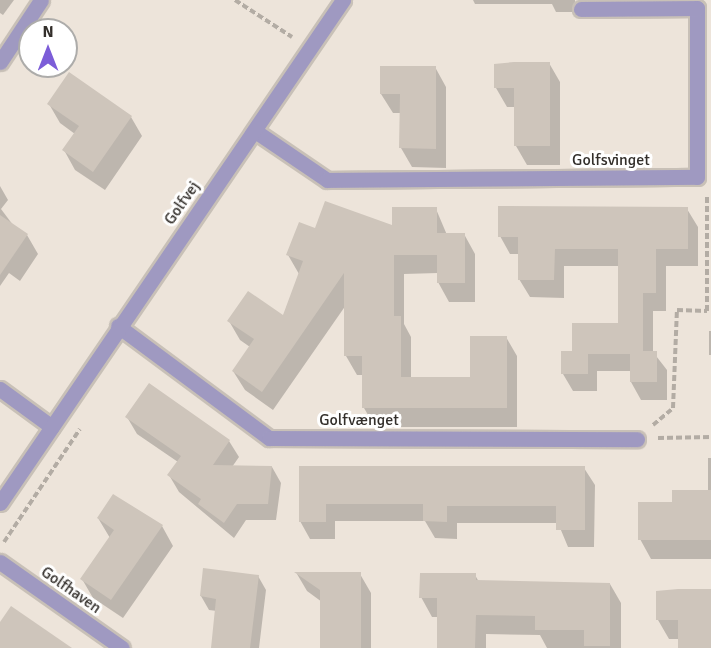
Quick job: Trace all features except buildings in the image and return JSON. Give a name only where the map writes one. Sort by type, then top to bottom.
[{"type":"street","points":[[0,62],[41,0]]},
{"type":"street","name":"Golfvej","points":[[0,503],[118,326],[255,131],[343,0]]},
{"type":"street","points":[[581,9],[698,8],[697,177]]},
{"type":"street","name":"Golfsvinget","points":[[255,131],[327,180],[697,177]]},
{"type":"street","name":"Golfvænget","points":[[118,326],[269,438],[637,439]]},
{"type":"street","points":[[0,389],[52,427]]},
{"type":"street","name":"Golfhaven","points":[[0,562],[122,648]]},
{"type":"path","points":[[235,0],[310,49]]},
{"type":"path","points":[[637,439],[673,408],[677,310],[707,311],[707,189],[697,177]]},
{"type":"path","points":[[637,439],[711,437]]}]
